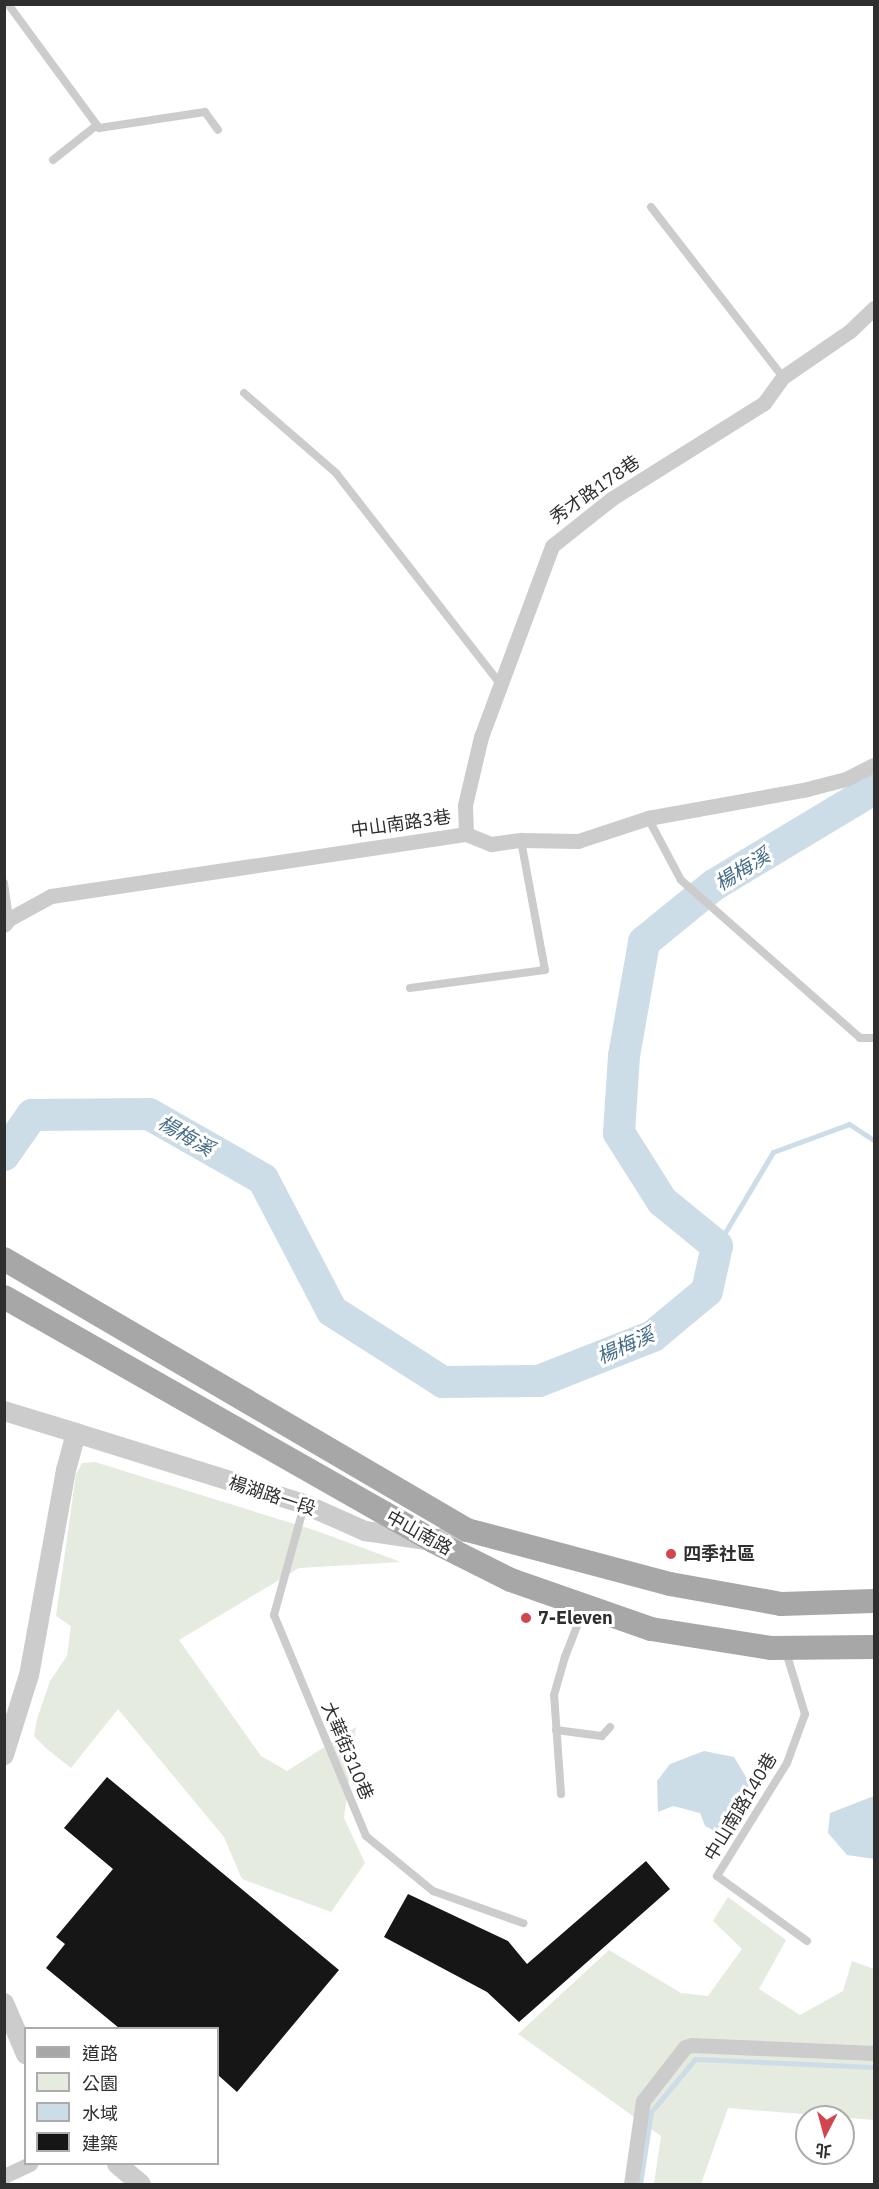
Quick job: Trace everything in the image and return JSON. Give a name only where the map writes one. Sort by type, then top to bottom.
[{"type":"main road","name":"中山南路","points":[[4,1259],[467,1530],[670,1584],[781,1604],[874,1601]]},
{"type":"main road","name":"中山南路","points":[[4,1297],[433,1541],[511,1580],[651,1629],[771,1648],[874,1647]]},
{"type":"street","name":"秀才路178巷","points":[[466,834],[465,805],[481,737],[502,686],[552,546],[611,499],[764,404],[783,377],[850,331],[874,308]]},
{"type":"street","name":"中山南路3巷","points":[[7,922],[51,896],[466,834],[491,844],[521,840],[578,841],[648,818],[807,789],[846,779],[874,765]]},
{"type":"street","name":"楊湖路一段","points":[[4,1411],[304,1504],[365,1531],[433,1541],[467,1530]]},
{"type":"street","points":[[4,1755],[29,1675],[66,1470],[76,1433]]},
{"type":"street","points":[[4,2003],[24,2049]]},
{"type":"street","points":[[631,2184],[643,2101],[685,2047],[692,2045],[874,2053]]},
{"type":"street","points":[[4,2176],[26,2165]]},
{"type":"street","points":[[119,2165],[141,2184]]},
{"type":"lane","points":[[8,4],[99,128],[205,112],[218,130]]},
{"type":"lane","points":[[53,160],[97,125]]},
{"type":"lane","points":[[651,207],[783,377]]},
{"type":"lane","points":[[244,393],[336,473],[502,686]]},
{"type":"lane","points":[[648,818],[681,880],[860,1038],[874,1038]]},
{"type":"lane","points":[[410,988],[545,970],[521,840]]},
{"type":"lane","points":[[4,883],[7,922]]},
{"type":"lane","name":"大華街310巷","points":[[304,1504],[274,1615],[366,1836],[433,1891],[523,1923]]},
{"type":"lane","points":[[561,1794],[554,1695],[565,1657],[585,1606]]},
{"type":"lane","name":"中山南路140巷","points":[[784,1648],[805,1714],[787,1763],[717,1876],[807,1941]]},
{"type":"lane","points":[[556,1730],[602,1736],[610,1727]]},
{"type":"green space","points":[[95,1462],[317,1531],[401,1562],[299,1568],[179,1640],[261,1756],[287,1771],[356,1727],[344,1818],[365,1863],[331,1912],[242,1879],[224,1837],[118,1709],[71,1768],[34,1736],[37,1719],[50,1681],[67,1656],[71,1626],[56,1616],[76,1474],[82,1463]]},
{"type":"green space","points":[[728,1897],[786,1940],[759,1989],[800,2015],[843,1991],[852,1961],[874,1969],[874,2120],[855,2118],[855,2105],[795,2105],[795,2114],[728,2108],[701,2184],[654,2184],[661,2136],[518,2034],[609,1950],[681,1993],[708,1996],[742,1949],[713,1921]]},
{"type":"water","points":[[704,1751],[734,1757],[749,1782],[745,1805],[720,1834],[705,1826],[700,1813],[673,1806],[658,1812],[657,1781],[670,1764]]},
{"type":"water","points":[[874,1796],[874,1859],[847,1855],[828,1833],[830,1813]]},
{"type":"building","points":[[107,1777],[339,1970],[237,2092],[219,2076],[219,2027],[118,2027],[46,1968],[65,1944],[56,1937],[113,1869],[64,1828]]},
{"type":"building","points":[[646,1861],[670,1889],[519,2022],[487,1992],[384,1937],[408,1894],[508,1941],[527,1964]]},
{"type":"waterway","name":"楊梅溪","points":[[4,1155],[32,1115],[149,1114],[263,1179],[332,1311],[443,1382],[539,1381],[653,1336],[707,1291],[717,1246],[662,1201],[619,1133],[624,1056],[644,942],[714,885],[874,789]]},
{"type":"waterway","points":[[717,1246],[773,1152],[849,1124],[874,1140]]},
{"type":"waterway","points":[[640,2184],[651,2112],[695,2059],[874,2067]]},
{"type":"place","name":"四季社區","points":[[671,1554]]},
{"type":"place","name":"7-Eleven","points":[[526,1618]]}]
